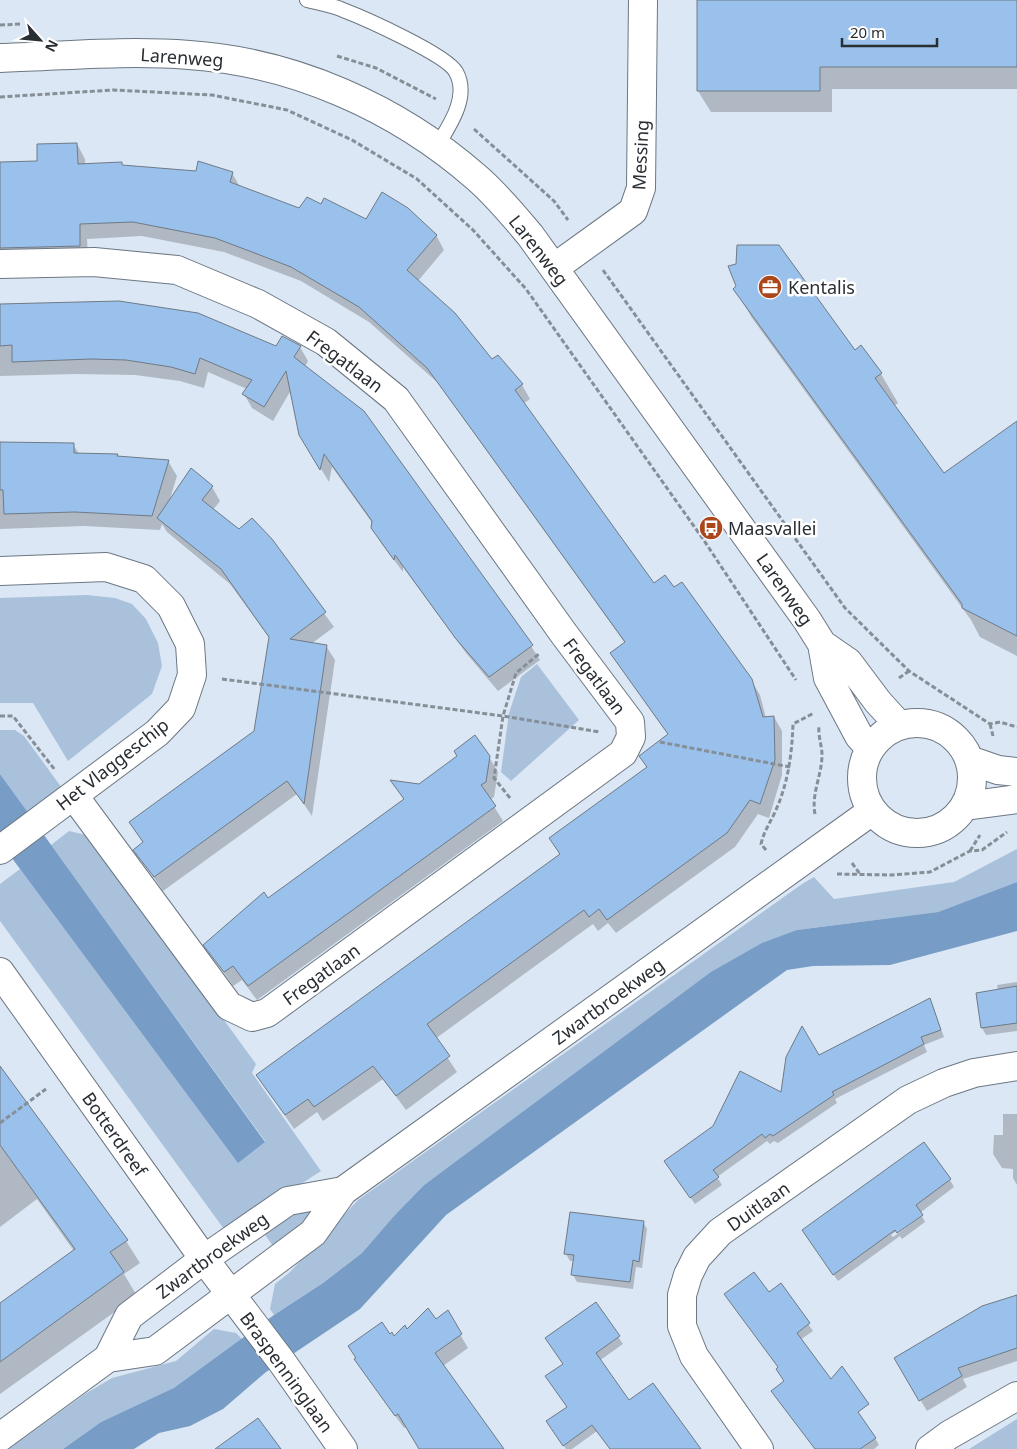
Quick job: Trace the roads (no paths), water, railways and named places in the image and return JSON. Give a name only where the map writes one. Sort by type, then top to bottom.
[{"type":"street","name":"Messing","points":[[554,268],[633,211],[641,188],[643,0]]},
{"type":"street","name":"Larenweg","points":[[0,58],[123,54],[188,55],[271,68],[344,93],[409,127],[437,146],[476,177],[497,197],[530,235],[733,514],[822,644],[828,678],[859,736],[870,748]]},
{"type":"street","name":"Fregatlaan","points":[[0,264],[94,262],[177,270],[258,304],[326,342],[396,399],[564,634],[630,722],[632,737],[623,753],[268,1013],[252,1018],[229,1006],[74,796]]},
{"type":"street","name":"Het Vlaggeschip","points":[[0,571],[106,567],[144,579],[171,606],[190,644],[192,675],[181,708],[157,733],[0,850]]},
{"type":"street","points":[[822,644],[848,662],[878,702],[899,725]]},
{"type":"street","points":[[920,722],[941,728],[958,742],[969,760],[972,783],[965,806],[951,820],[932,831],[910,832],[889,825],[872,811],[864,796],[861,780],[863,764],[870,748],[881,735],[899,725],[920,722]]},
{"type":"street","points":[[969,760],[998,770],[1017,772]]},
{"type":"street","points":[[965,806],[1017,798]]},
{"type":"street","name":"Zwartbroekweg","points":[[108,1358],[155,1351],[313,1233],[343,1191],[872,811]]},
{"type":"street","name":"Botterdreef","points":[[0,972],[230,1295]]},
{"type":"street","name":"Duitlaan","points":[[759,1449],[694,1356],[682,1326],[682,1295],[697,1257],[720,1232],[908,1100],[944,1083],[974,1073],[1017,1066]]},
{"type":"street","name":"Zwartbroekweg","points":[[0,1437],[108,1358],[129,1316],[204,1259],[288,1201],[343,1191]]},
{"type":"street","name":"Braspenninglaan","points":[[230,1295],[282,1362],[343,1449]]},
{"type":"street","points":[[930,1449],[949,1435],[1017,1396]]},
{"type":"lane","points":[[306,0],[343,10],[432,53],[456,71],[461,92],[456,113],[437,146]]},
{"type":"place","name":"Kentalis","points":[[770,287]]},
{"type":"place","name":"Maasvallei","points":[[711,528]]}]
